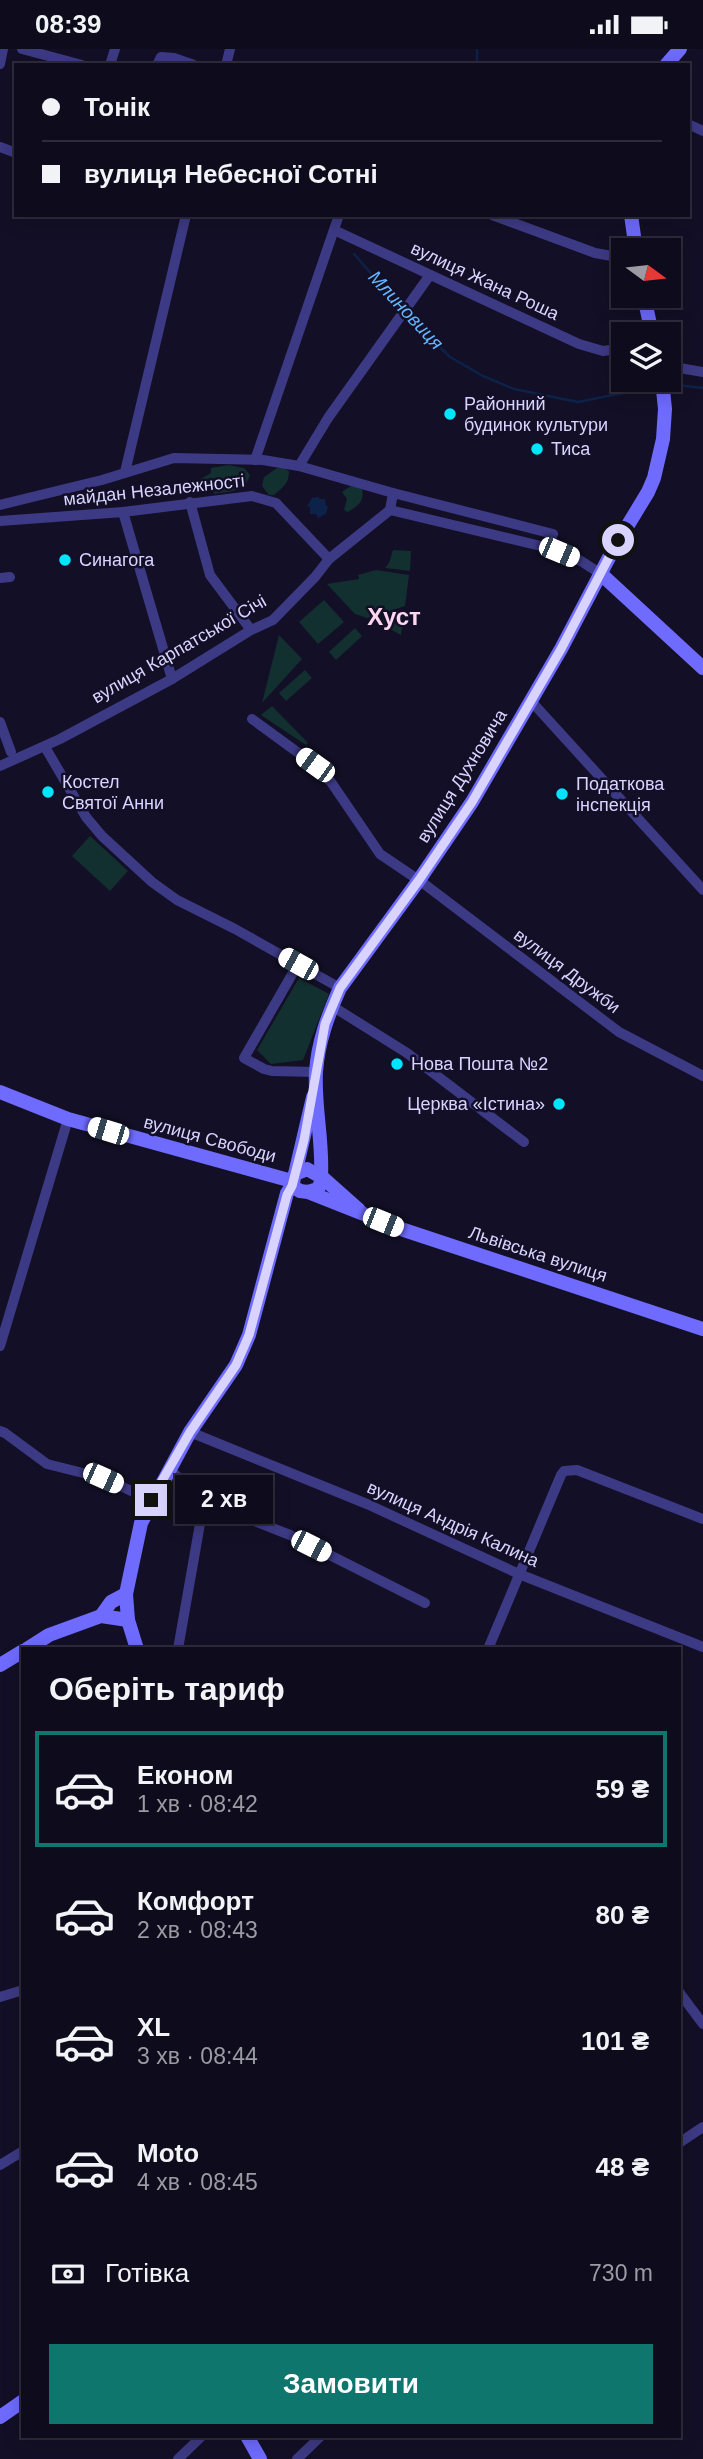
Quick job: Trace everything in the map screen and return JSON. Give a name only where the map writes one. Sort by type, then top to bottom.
[{"type":"main road","points":[[667,63],[680,49]]},
{"type":"main road","points":[[631,217],[634,238]]},
{"type":"main road","points":[[663,392],[663,439],[654,478],[601,574],[703,668]]},
{"type":"main road","name":"вулиця Духновича","points":[[316,1075],[325,1024],[340,988],[472,802],[601,574]]},
{"type":"main road","points":[[293,1180],[300,1191],[308,1192],[318,1189],[322,1176],[316,1075]]},
{"type":"main road","points":[[136,1647],[128,1620],[126,1594],[141,1523],[190,1432],[236,1365],[249,1335],[293,1180],[316,1075]]},
{"type":"main road","name":"вулиця Свободи","points":[[0,1092],[68,1119],[293,1180]]},
{"type":"main road","points":[[293,1180],[307,1169],[322,1176]]},
{"type":"main road","name":"Львівська вулиця","points":[[322,1176],[362,1213]]},
{"type":"main road","name":"Львівська вулиця","points":[[308,1192],[404,1230],[703,1329]]},
{"type":"main road","points":[[101,1616],[111,1602],[126,1594]]},
{"type":"main road","points":[[30,1647],[49,1635],[101,1616],[128,1620]]},
{"type":"main road","points":[[0,1665],[21,1652]]},
{"type":"main road","points":[[0,2417],[21,2402]]},
{"type":"main road","points":[[248,2438],[260,2459]]},
{"type":"street","points":[[0,64],[4,49]]},
{"type":"street","points":[[22,49],[74,63]]},
{"type":"street","points":[[158,63],[161,57],[188,63]]},
{"type":"street","points":[[125,472],[186,217]]},
{"type":"street","points":[[257,455],[338,217]]},
{"type":"street","points":[[497,217],[595,253],[611,256]]},
{"type":"street","name":"вулиця Жана Роша","points":[[334,230],[590,349],[611,350]]},
{"type":"street","points":[[300,465],[328,418],[430,275]]},
{"type":"street","points":[[681,368],[703,372]]},
{"type":"street","name":"майдан Незалежності","points":[[0,505],[102,480],[174,458],[257,455],[393,493]]},
{"type":"street","points":[[548,548],[553,534],[393,493],[390,510],[548,548],[581,561],[601,574]]},
{"type":"street","name":"майдан Незалежності","points":[[0,521],[123,512],[252,496],[276,503],[329,559]]},
{"type":"street","points":[[190,502],[209,575],[251,630]]},
{"type":"street","name":"вулиця Карпатської Січі","points":[[0,766],[45,747],[172,679],[251,630],[273,620],[329,559],[390,510]]},
{"type":"street","points":[[123,512],[172,679]]},
{"type":"street","points":[[531,701],[703,890]]},
{"type":"street","name":"вулиця Дружби","points":[[252,719],[315,765],[331,782],[380,854],[419,880],[619,1032],[703,1076]]},
{"type":"street","points":[[0,722],[11,752]]},
{"type":"street","points":[[45,747],[86,817],[102,836],[152,882],[177,900],[340,988]]},
{"type":"street","points":[[298,964],[244,1058],[272,1071],[316,1075]]},
{"type":"street","points":[[332,1006],[407,1053],[524,1142]]},
{"type":"street","points":[[0,1346],[68,1119]]},
{"type":"street","points":[[0,1431],[47,1464],[103,1478],[151,1500]]},
{"type":"street","name":"вулиця Андрія Калина","points":[[190,1432],[368,1504],[519,1574],[703,1647]]},
{"type":"street","points":[[169,1469],[204,1501],[289,1535],[425,1603]]},
{"type":"street","points":[[489,1647],[564,1471],[576,1470],[703,1518]]},
{"type":"street","points":[[178,1647],[204,1501]]},
{"type":"street","points":[[0,1997],[21,1991]]},
{"type":"street","points":[[683,2004],[703,2024]]},
{"type":"street","points":[[681,2142],[703,2127]]},
{"type":"street","points":[[0,2165],[21,2152]]},
{"type":"street","points":[[178,2459],[200,2438]]},
{"type":"street","points":[[297,2459],[319,2438]]},
{"type":"green space","points":[[228,465],[244,468],[250,475],[244,485],[236,490],[214,494],[211,489],[200,487],[199,480],[211,473],[211,468]]},
{"type":"green space","points":[[277,468],[289,471],[288,479],[274,495],[269,495],[262,486],[264,477]]},
{"type":"green space","points":[[351,486],[362,489],[362,497],[360,503],[348,512],[344,510],[347,499],[342,492]]},
{"type":"green space","points":[[393,550],[411,551],[410,571],[385,568]]},
{"type":"green space","points":[[376,570],[409,575],[405,606],[367,618],[355,614],[327,584],[359,579],[358,575]]},
{"type":"green space","points":[[324,600],[344,622],[318,644],[299,622]]},
{"type":"green space","points":[[404,610],[401,635],[376,622]]},
{"type":"green space","points":[[355,628],[362,636],[336,660],[329,652]]},
{"type":"green space","points":[[279,635],[302,659],[262,703]]},
{"type":"green space","points":[[305,670],[312,678],[286,701],[279,693]]},
{"type":"green space","points":[[272,706],[308,743],[306,745],[261,715]]},
{"type":"green space","points":[[90,836],[128,871],[110,891],[72,856]]},
{"type":"green space","points":[[299,978],[329,994],[303,1060],[271,1064],[257,1050]]},
{"type":"water","points":[[312,498],[325,499],[328,506],[326,514],[318,518],[316,514],[310,514],[310,507],[307,506]]},
{"type":"waterway","name":"Млиновиця","points":[[477,49],[477,63]]},
{"type":"waterway","name":"Млиновиця","points":[[354,254],[402,309]]},
{"type":"waterway","name":"Млиновиця","points":[[406,314],[450,357],[483,376],[514,389],[578,402],[628,392]]},
{"type":"waterway","name":"Млиновиця","points":[[681,385],[703,388]]},
{"type":"place","name":"Районний будинок культури","points":[[450,414]]},
{"type":"place","name":"Тиса","points":[[537,449]]},
{"type":"place","name":"Синагога","points":[[65,560]]},
{"type":"place","name":"Костел Святої Анни","points":[[48,792]]},
{"type":"place","name":"Податкова інспекція","points":[[562,794]]},
{"type":"place","name":"Нова Пошта №2","points":[[397,1064]]},
{"type":"place","name":"Церква «Істина»","points":[[559,1104]]},
{"type":"district","name":"Хуст","points":[[394,616]]},
{"type":"route","points":[[151,1500],[190,1432],[236,1365],[249,1335],[304,1140],[325,1024],[340,988],[472,802],[561,649],[618,540]]}]
